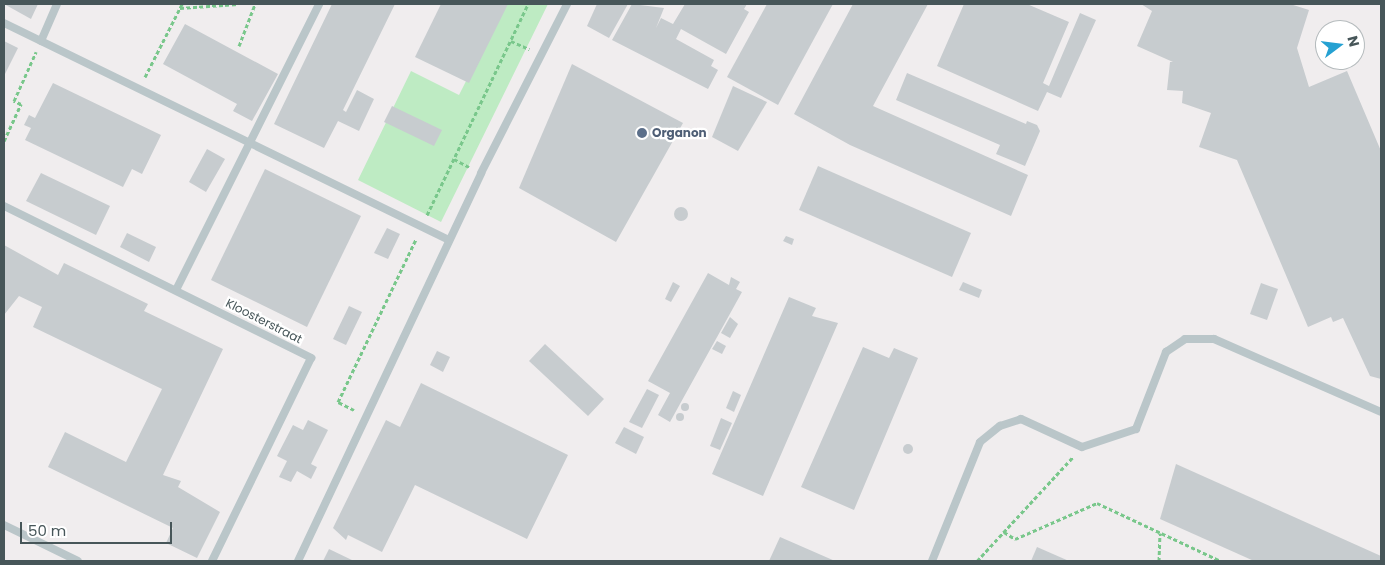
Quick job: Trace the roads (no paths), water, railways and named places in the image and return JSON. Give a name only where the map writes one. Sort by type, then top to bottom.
[{"type":"lane","points":[[41,41],[57,4]]},
{"type":"lane","points":[[176,290],[319,4]]},
{"type":"lane","points":[[298,561],[449,240],[567,4]]},
{"type":"lane","points":[[4,23],[250,140],[449,240]]},
{"type":"lane","name":"Kloosterstraat","points":[[4,206],[311,358],[212,561]]},
{"type":"lane","points":[[932,561],[980,442],[1000,426],[1021,419],[1082,447],[1136,429],[1166,352],[1185,339],[1214,340],[1381,412]]},
{"type":"lane","points":[[4,525],[78,561]]},
{"type":"place","name":"Organon","points":[[642,133]]}]
